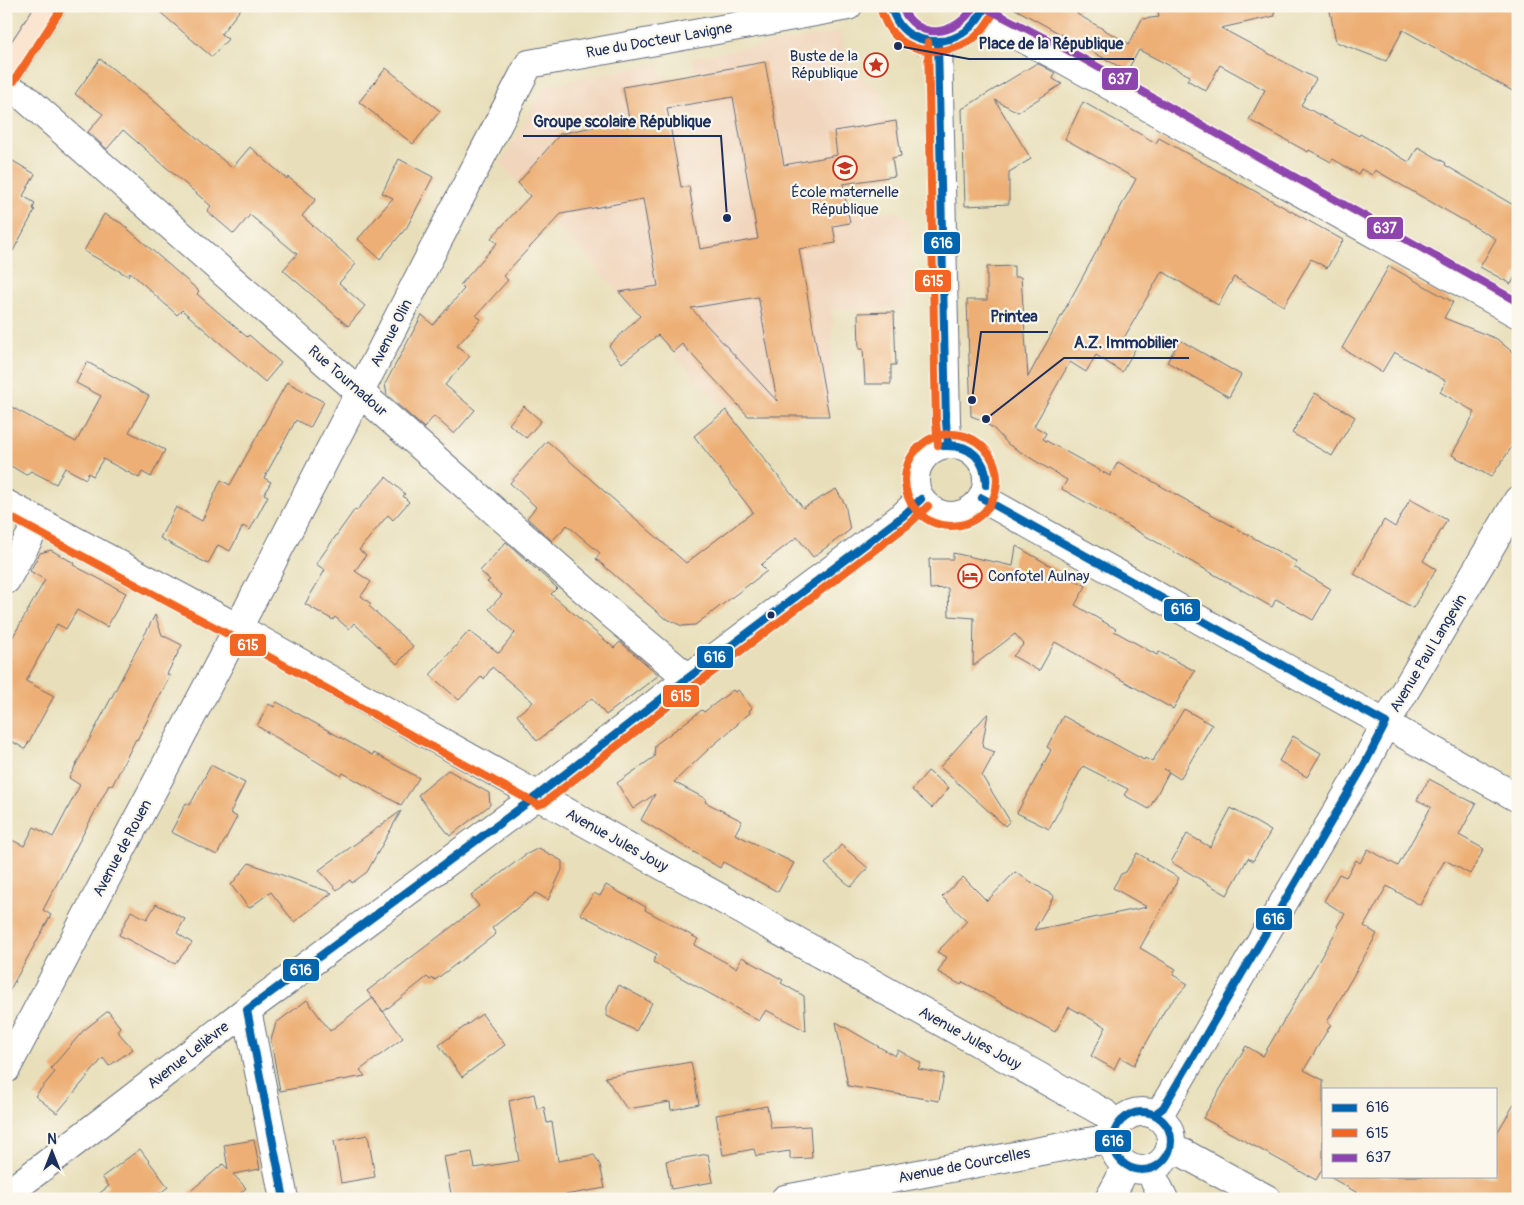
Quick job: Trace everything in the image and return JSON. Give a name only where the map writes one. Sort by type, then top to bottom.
[{"type":"street","points":[[6,76],[52,6]]},
{"type":"street","name":"Rue du Docteur Lavigne","points":[[529,64],[848,6]]},
{"type":"street","points":[[890,6],[899,24],[910,34],[923,40],[938,42],[951,40],[973,28],[983,12],[1068,62],[1518,314]]},
{"type":"street","points":[[938,42],[945,403],[948,444]]},
{"type":"street","name":"Avenue Olin","points":[[238,628],[529,64]]},
{"type":"street","name":"Rue Tournadour","points":[[6,87],[23,96],[614,616],[688,678]]},
{"type":"street","points":[[948,444],[961,445],[972,451],[981,460],[986,473],[986,486],[982,498],[964,514],[952,516],[940,514],[929,508],[920,499],[916,490],[916,468],[929,451],[938,446],[948,444]]},
{"type":"street","points":[[982,498],[1518,798]]},
{"type":"street","name":"Avenue Lelièvre","points":[[6,1195],[247,1010],[538,796],[688,678],[903,516],[920,499]]},
{"type":"street","name":"Avenue Paul Langevin","points":[[1155,1114],[1163,1108],[1362,769],[1386,723],[1518,500]]},
{"type":"street","name":"Avenue Jules Jouy","points":[[6,504],[238,628],[1104,1112],[1126,1150]]},
{"type":"street","points":[[6,580],[38,522]]},
{"type":"street","name":"Avenue de Rouen","points":[[6,1069],[238,628]]},
{"type":"street","points":[[247,1010],[284,1199]]},
{"type":"street","points":[[1109,1199],[1119,1181],[1126,1150],[1129,1114],[1146,1112],[1155,1114],[1168,1127],[1171,1136],[1170,1152],[1157,1166],[1126,1150]]},
{"type":"street","name":"Avenue de Courcelles","points":[[785,1199],[1094,1140],[1126,1150]]},
{"type":"street","points":[[1126,1150],[1164,1199]]},
{"type":"street","points":[[1170,1152],[1183,1153],[1267,1199]]},
{"type":"shaded area","points":[[840,32],[848,67],[880,90],[887,122],[896,121],[901,155],[892,159],[895,176],[843,184],[848,214],[897,212],[909,221],[911,234],[907,308],[832,309],[830,406],[723,406],[707,391],[501,164],[542,91],[550,85],[658,64],[663,86],[697,80],[693,57]]},
{"type":"building","points":[[153,6],[243,6],[221,34],[228,39],[212,57]]},
{"type":"building","points":[[1010,6],[1080,6],[1077,14],[1129,44],[1142,19],[1159,17],[1157,6],[1273,6],[1275,16],[1221,28],[1316,79],[1301,105],[1359,136],[1360,134],[1409,162],[1418,147],[1515,206],[1518,200],[1518,272],[1511,284],[1480,267],[1496,239],[1375,170],[1372,175],[1361,169],[1358,174],[1333,159],[1331,162],[1309,150],[1308,152],[1249,120],[1265,90],[1220,65],[1206,91],[1187,80],[1190,76],[1139,50],[1127,71]]},
{"type":"building","points":[[1329,6],[1518,6],[1518,94],[1403,30],[1386,61],[1336,42]]},
{"type":"building","points":[[100,59],[147,95],[232,168],[250,147],[287,179],[288,177],[316,199],[302,216],[356,264],[339,283],[365,306],[348,326],[283,270],[297,254],[250,215],[234,234],[207,211],[211,206],[123,130],[107,149],[88,132],[103,114],[75,94]]},
{"type":"building","points":[[765,62],[784,165],[837,155],[834,131],[896,121],[901,156],[892,158],[895,176],[843,184],[850,223],[833,226],[836,243],[799,249],[829,416],[748,416],[682,344],[673,352],[658,335],[622,363],[609,346],[640,316],[619,292],[658,286],[643,199],[561,214],[503,276],[508,280],[476,316],[481,319],[457,346],[470,356],[445,385],[475,410],[454,434],[434,416],[424,428],[387,395],[385,384],[422,315],[433,325],[464,289],[460,285],[497,243],[491,238],[530,196],[518,183],[560,134],[629,119],[623,87]],"holes":[[[733,97],[758,239],[700,249],[689,186],[681,187],[667,108]],[[758,297],[759,301],[777,401],[691,308]]]},
{"type":"building","points":[[1037,63],[1055,73],[1053,79],[1062,84],[1018,112],[995,100],[1031,159],[1009,172],[1009,204],[965,206],[962,109]]},
{"type":"building","points":[[386,68],[440,111],[413,144],[359,102]]},
{"type":"building","points":[[1083,102],[1156,143],[1159,138],[1343,240],[1327,268],[1311,259],[1284,306],[1234,277],[1218,305],[1162,271],[1124,338],[1137,346],[1122,372],[1096,355],[1086,372],[1070,362],[1034,426],[1046,433],[1043,439],[1110,476],[1118,462],[1297,562],[1294,567],[1331,589],[1313,620],[1276,599],[1272,607],[1062,489],[1067,480],[1009,445],[993,428],[971,416],[967,300],[987,300],[987,267],[1014,266],[1014,277],[1021,277],[1028,377],[1136,179],[1065,139]]},
{"type":"building","points":[[6,157],[35,174],[23,196],[35,203],[33,209],[35,210],[6,264]]},
{"type":"building","points":[[399,159],[433,177],[407,227],[380,259],[358,239],[393,198],[382,193]]},
{"type":"building","points":[[104,214],[121,223],[199,291],[197,294],[281,363],[265,382],[182,310],[177,315],[130,272],[128,276],[84,251]]},
{"type":"building","points":[[1389,266],[1453,302],[1444,318],[1497,339],[1518,357],[1518,438],[1491,477],[1452,455],[1475,412],[1440,392],[1446,381],[1394,352],[1382,372],[1342,348]]},
{"type":"building","points":[[894,312],[896,365],[891,365],[891,384],[865,384],[863,349],[859,349],[858,313]]},
{"type":"building","points":[[1180,340],[1241,375],[1229,397],[1167,362]]},
{"type":"building","points":[[87,362],[149,396],[129,432],[165,450],[151,477],[142,472],[139,478],[103,459],[93,476],[88,473],[86,479],[65,468],[56,484],[31,471],[26,475],[6,463],[6,404],[76,442],[101,396],[76,383]]},
{"type":"building","points":[[287,382],[324,402],[310,428],[296,420],[264,478],[271,482],[264,494],[268,496],[250,530],[243,526],[230,551],[218,545],[208,564],[160,538],[176,507],[202,521],[221,480],[230,485]]},
{"type":"building","points":[[1315,393],[1355,417],[1332,456],[1292,433]]},
{"type":"building","points":[[524,406],[541,421],[526,438],[509,424]]},
{"type":"building","points":[[726,410],[803,508],[836,489],[845,504],[850,530],[813,557],[797,537],[761,565],[767,571],[695,625],[682,626],[663,617],[596,559],[600,553],[567,525],[552,541],[527,518],[536,507],[510,483],[547,441],[686,563],[753,512],[694,436]]},
{"type":"building","points":[[386,477],[405,494],[403,496],[409,502],[393,520],[388,515],[359,550],[366,555],[355,571],[371,582],[361,596],[371,604],[369,606],[413,646],[397,664],[354,623],[349,629],[335,617],[333,620],[305,604],[325,570],[316,564],[355,509],[356,511]]},
{"type":"building","points":[[1410,499],[1447,520],[1423,561],[1436,569],[1413,608],[1354,574],[1384,520],[1395,527]]},
{"type":"building","points":[[506,542],[557,588],[551,594],[614,648],[620,642],[659,675],[606,715],[592,698],[537,741],[517,715],[533,702],[492,667],[484,679],[482,676],[459,700],[430,675],[469,631],[499,653],[515,633],[489,609],[502,595],[487,582],[490,580],[480,571]]},
{"type":"building","points":[[1016,546],[1086,586],[1075,605],[1116,629],[1114,631],[1157,655],[1159,652],[1195,671],[1173,709],[1055,642],[1039,671],[1013,656],[1024,644],[1015,634],[973,666],[974,618],[949,616],[948,588],[930,589],[929,559],[953,559],[953,553],[1013,566]]},
{"type":"building","points":[[51,550],[74,563],[73,565],[126,593],[107,627],[77,610],[66,629],[57,624],[26,681],[54,696],[25,749],[6,738],[6,649],[45,580],[30,571],[40,553]]},
{"type":"building","points":[[155,615],[162,635],[182,645],[167,674],[170,676],[112,786],[109,785],[43,910],[51,915],[6,997],[6,837],[24,846],[34,827],[53,837],[80,785],[69,778]]},
{"type":"building","points":[[733,690],[735,692],[738,690],[752,708],[749,711],[750,713],[674,782],[706,799],[705,802],[742,821],[735,834],[794,863],[778,892],[723,862],[720,868],[641,820],[655,794],[633,809],[617,783],[654,757],[655,745],[702,710],[704,712]]},
{"type":"building","points":[[277,702],[372,755],[374,753],[419,778],[401,805],[343,773],[341,776],[257,726],[269,704],[274,707]]},
{"type":"building","points":[[1184,709],[1212,725],[1180,779],[1169,772],[1149,809],[1124,795],[1128,789],[1083,766],[1049,829],[1017,813],[1051,750],[1047,747],[1063,716],[1144,760],[1145,758],[1152,762]]},
{"type":"building","points":[[988,713],[982,747],[995,752],[982,776],[1010,821],[1005,826],[940,767]]},
{"type":"building","points":[[1293,736],[1321,753],[1307,777],[1279,761]]},
{"type":"building","points":[[211,765],[245,783],[230,813],[237,817],[217,855],[171,832],[186,803],[190,805]]},
{"type":"building","points":[[448,770],[489,793],[490,805],[450,836],[418,795]]},
{"type":"building","points":[[928,771],[949,788],[932,808],[912,790]]},
{"type":"building","points":[[1429,779],[1476,804],[1459,835],[1484,849],[1470,874],[1445,860],[1420,905],[1387,886],[1364,926],[1377,934],[1327,1022],[1331,1024],[1304,1070],[1323,1080],[1322,1170],[1316,1180],[1203,1118],[1246,1046],[1263,1056],[1338,928],[1337,926],[1345,914],[1324,901],[1339,874],[1346,877],[1356,860],[1360,863],[1368,849],[1398,866],[1431,807],[1417,800]]},
{"type":"building","points":[[1231,808],[1271,831],[1253,861],[1248,858],[1227,895],[1171,862],[1187,834],[1210,847]]},
{"type":"building","points":[[401,811],[367,872],[352,883],[350,880],[337,890],[319,870]]},
{"type":"building","points":[[841,845],[868,868],[851,887],[825,864]]},
{"type":"building","points":[[539,848],[562,861],[562,870],[548,900],[536,893],[492,928],[496,934],[435,980],[433,978],[430,980],[427,977],[383,1012],[367,991],[479,906],[471,896],[525,855]]},
{"type":"building","points":[[1137,853],[1179,878],[1140,948],[1176,969],[1173,975],[1188,984],[1166,1008],[1134,1065],[1120,1057],[1114,1069],[1091,1056],[1106,1027],[1069,1007],[1055,1032],[963,982],[961,985],[938,972],[947,957],[937,952],[967,921],[942,897],[963,877],[987,901],[1015,872],[1054,896],[1034,930],[1147,907],[1113,888],[1121,874],[1126,872]]},
{"type":"building","points":[[249,863],[332,893],[294,922],[271,892],[249,908],[231,885]]},
{"type":"building","points":[[606,885],[646,907],[645,910],[698,939],[694,945],[736,968],[742,957],[783,980],[781,983],[804,996],[806,1031],[766,1010],[759,1021],[653,962],[657,954],[580,914],[594,893],[600,896]]},
{"type":"building","points":[[156,904],[185,919],[177,933],[192,943],[175,964],[119,935],[131,911],[147,919]]},
{"type":"building","points":[[619,985],[652,1003],[636,1031],[607,1016],[607,1007]]},
{"type":"building","points":[[373,998],[403,1038],[360,1070],[365,1076],[280,1091],[271,1040],[276,1023],[307,1000],[330,1031]]},
{"type":"building","points":[[108,1011],[120,1027],[117,1031],[133,1049],[109,1066],[103,1058],[57,1113],[35,1096],[55,1072],[51,1068],[83,1031]]},
{"type":"building","points":[[482,1014],[505,1045],[462,1077],[439,1045]]},
{"type":"building","points":[[836,1022],[895,1056],[898,1050],[921,1063],[918,1069],[944,1074],[939,1101],[848,1086]]},
{"type":"building","points":[[691,1062],[699,1104],[671,1110],[670,1102],[627,1109],[605,1077]]},
{"type":"building","points":[[534,1094],[537,1109],[544,1107],[547,1123],[552,1122],[558,1161],[594,1155],[600,1165],[605,1188],[543,1199],[452,1199],[444,1157],[472,1152],[475,1168],[519,1161],[509,1101]]},
{"type":"building","points":[[1518,1098],[1518,1199],[1368,1199],[1331,1178],[1496,1178],[1496,1134]]},
{"type":"building","points":[[767,1106],[771,1128],[810,1126],[812,1158],[790,1159],[790,1151],[756,1156],[754,1149],[723,1155],[716,1115]]},
{"type":"building","points":[[368,1135],[375,1177],[341,1183],[334,1141]]},
{"type":"building","points":[[254,1140],[260,1169],[233,1174],[246,1188],[234,1199],[181,1199],[223,1164],[228,1169],[224,1145]]},
{"type":"building","points":[[140,1149],[168,1187],[152,1199],[92,1199],[109,1186],[102,1177]]},
{"type":"building","points":[[708,1154],[713,1182],[671,1189],[666,1161]]},
{"type":"transit line","name":"616","points":[[890,6],[903,29],[910,35],[929,41],[939,41],[958,36],[972,26],[986,6]]},
{"type":"transit line","name":"637","points":[[901,6],[908,18],[917,26],[926,30],[937,31],[957,24],[974,6]]},
{"type":"transit line","name":"637","points":[[986,8],[1064,48],[1518,302]]},
{"type":"transit line","name":"615","points":[[881,10],[885,22],[897,37],[916,48],[938,51],[960,46],[970,41],[981,31],[995,11]]},
{"type":"transit line","name":"615","points":[[14,81],[60,11]]},
{"type":"transit line","name":"615","points":[[928,42],[938,445]]},
{"type":"transit line","name":"616","points":[[938,42],[948,444]]},
{"type":"transit line","name":"615","points":[[951,434],[969,438],[983,448],[993,462],[997,480],[993,498],[983,512],[969,522],[951,526],[933,522],[919,512],[909,498],[905,480],[909,462],[919,448],[933,438],[951,434]]},
{"type":"transit line","name":"616","points":[[944,446],[961,447],[975,455],[984,468],[986,485]]},
{"type":"transit line","name":"616","points":[[944,446],[962,448],[975,455],[983,467],[986,485]]},
{"type":"transit line","name":"616","points":[[982,498],[1386,723],[1362,769],[1163,1108],[1155,1114]]},
{"type":"transit line","name":"616","points":[[284,1199],[247,1010],[538,795],[688,678],[903,516],[921,499]]},
{"type":"transit line","name":"615","points":[[6,515],[233,637],[538,805],[544,803],[694,686],[909,524],[928,506]]},
{"type":"transit line","name":"616","points":[[1142,1112],[1153,1114],[1166,1125],[1171,1141],[1169,1152],[1158,1165],[1142,1170],[1131,1168],[1118,1157],[1113,1141],[1115,1130],[1126,1117],[1142,1112]]},
{"type":"place","name":"Place de la République","points":[[898,46]]},
{"type":"place","name":"Buste de la République","points":[[876,65]]},
{"type":"place","name":"École maternelle République","points":[[845,168]]},
{"type":"place","name":"Groupe scolaire République","points":[[727,218]]},
{"type":"place","name":"Printea","points":[[972,400]]},
{"type":"place","name":"A.Z. Immobilier","points":[[986,419]]},
{"type":"place","name":"Confotel Aulnay","points":[[970,576]]}]
